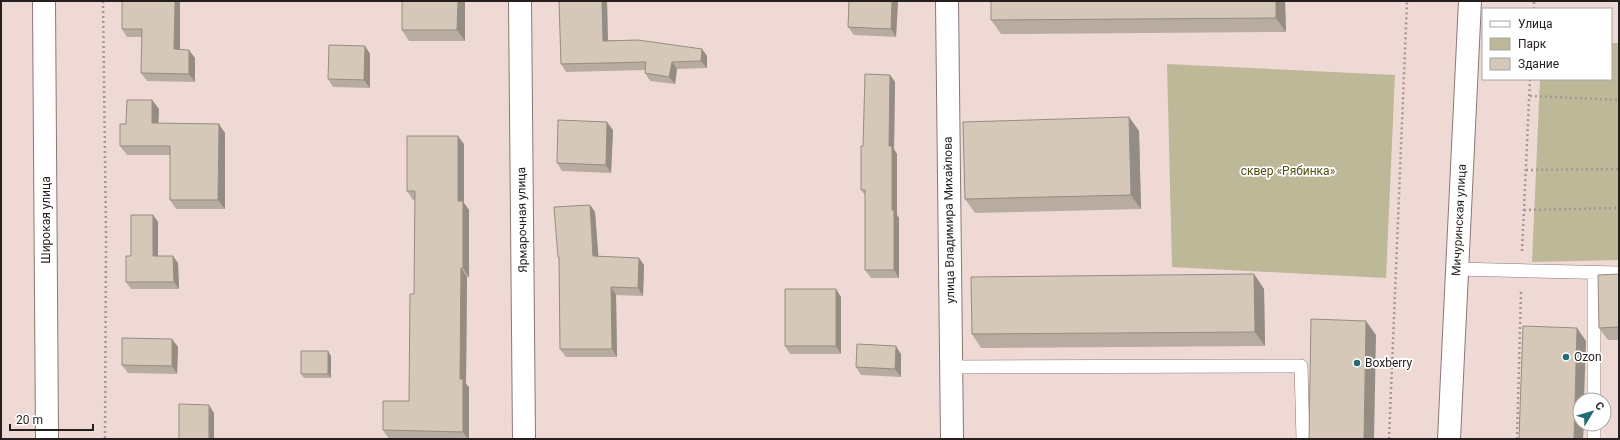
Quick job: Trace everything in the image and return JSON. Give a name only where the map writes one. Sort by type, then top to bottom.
[{"type":"street","name":"Широкая улица","points":[[44,1],[47,439]]},
{"type":"street","name":"Ярмарочная улица","points":[[520,1],[524,439]]},
{"type":"street","name":"улица Владимира Михайлова","points":[[946,1],[952,439]]},
{"type":"street","name":"Мичуринская улица","points":[[1449,439],[1470,1]]},
{"type":"lane","points":[[1457,269],[1619,273]]},
{"type":"lane","points":[[1594,273],[1594,392]]},
{"type":"lane","points":[[950,367],[1301,366],[1303,439]]},
{"type":"path","points":[[103,1],[106,236],[105,439]]},
{"type":"path","points":[[1390,439],[1407,1]]},
{"type":"path","points":[[1530,96],[1619,100]]},
{"type":"path","points":[[1526,170],[1619,170]]},
{"type":"path","points":[[1524,210],[1619,208]]},
{"type":"green space","points":[[1612,43],[1619,43],[1619,260],[1532,262],[1540,80],[1612,80]]},
{"type":"green space","name":"сквер «Рябинка»","points":[[1167,64],[1395,75],[1386,278],[1172,267]]},
{"type":"building","points":[[122,1],[175,1],[174,49],[189,50],[189,74],[141,73],[142,29],[122,29]]},
{"type":"building","points":[[402,1],[458,1],[457,30],[402,30]]},
{"type":"building","points":[[559,1],[602,1],[603,41],[638,40],[702,49],[701,61],[672,62],[669,77],[645,73],[646,62],[561,64]]},
{"type":"building","points":[[849,1],[892,1],[891,29],[848,27]]},
{"type":"building","points":[[991,1],[1276,1],[1276,18],[991,20]]},
{"type":"building","points":[[329,45],[365,46],[364,80],[328,79]]},
{"type":"building","points":[[865,74],[890,75],[889,146],[892,146],[894,270],[865,270],[865,190],[861,190],[861,146],[863,146]]},
{"type":"building","points":[[127,100],[152,100],[152,123],[219,124],[218,200],[170,200],[170,146],[120,146],[120,124],[126,124]]},
{"type":"building","points":[[1129,117],[1131,195],[965,199],[963,122]]},
{"type":"building","points":[[558,120],[607,122],[606,165],[557,163]]},
{"type":"building","points":[[407,136],[458,136],[458,201],[463,201],[460,379],[463,379],[463,432],[383,430],[383,401],[409,401],[410,294],[414,294],[415,191],[407,191]]},
{"type":"building","points":[[590,205],[593,256],[639,258],[638,288],[611,287],[612,349],[560,349],[559,257],[554,207]]},
{"type":"building","points":[[131,215],[153,215],[153,256],[173,256],[174,282],[126,282],[126,256],[131,256]]},
{"type":"building","points":[[1254,274],[1255,332],[972,334],[971,277]]},
{"type":"building","points":[[1619,274],[1619,327],[1599,328],[1598,275]]},
{"type":"building","points":[[785,289],[836,289],[836,346],[785,346]]},
{"type":"building","points":[[1311,319],[1366,321],[1364,439],[1309,439]]},
{"type":"building","points":[[1523,326],[1577,328],[1575,392],[1572,392],[1572,432],[1574,432],[1574,439],[1519,439]]},
{"type":"building","points":[[122,338],[172,339],[172,366],[122,365]]},
{"type":"building","points":[[857,344],[896,346],[895,369],[856,367]]},
{"type":"building","points":[[301,351],[328,351],[328,374],[301,374]]},
{"type":"building","points":[[179,404],[209,405],[209,439],[179,439]]},
{"type":"place","name":"Ozon","points":[[1566,357]]},
{"type":"place","name":"Boxberry","points":[[1357,363]]}]
